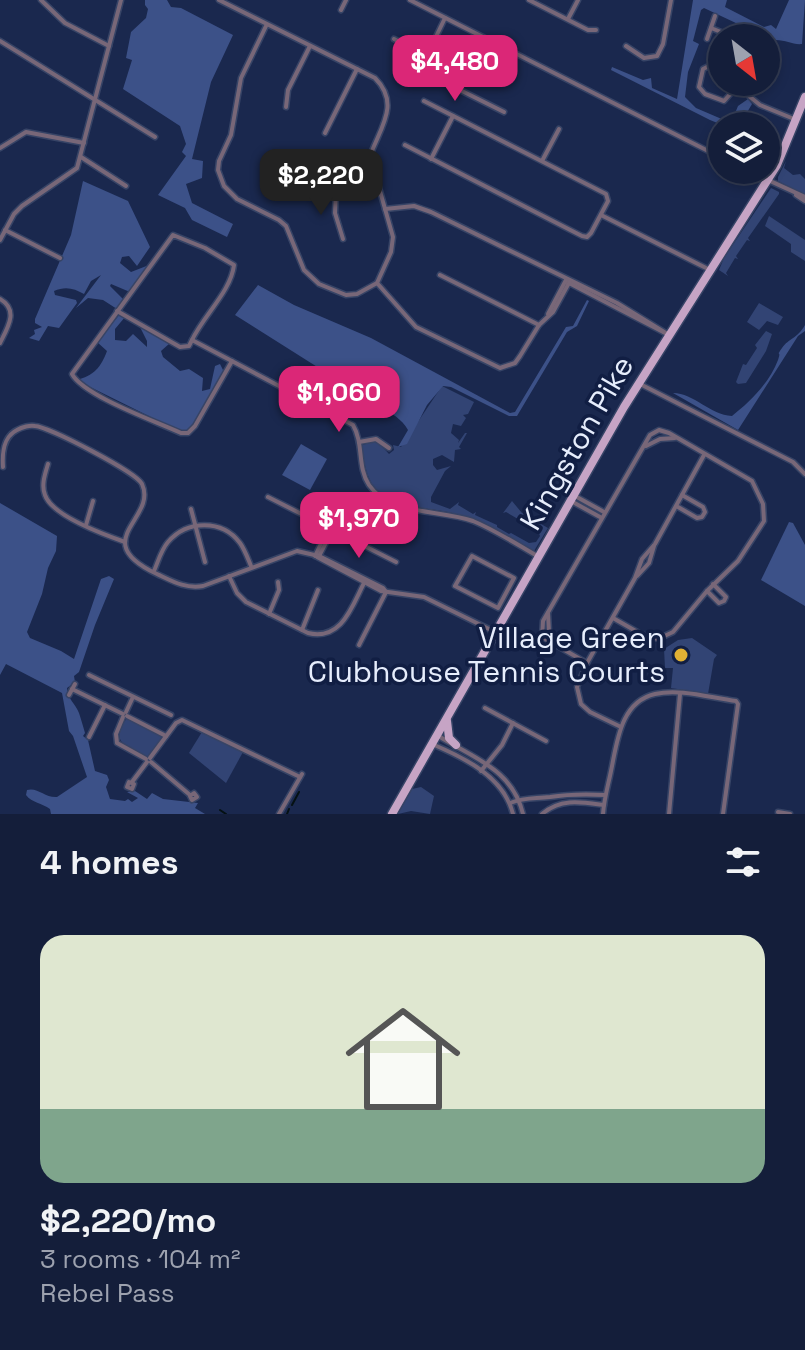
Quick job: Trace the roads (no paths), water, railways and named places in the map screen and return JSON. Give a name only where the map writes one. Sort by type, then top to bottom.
[{"type":"main road","name":"Kingston Pike","points":[[780,158],[805,97]]},
{"type":"main road","name":"Kingston Pike","points":[[392,814],[638,382],[765,184]]},
{"type":"main road","points":[[447,718],[448,735],[456,745]]},
{"type":"street","points":[[41,0],[65,23],[109,46]]},
{"type":"street","points":[[0,240],[22,206],[77,168],[121,0]]},
{"type":"street","points":[[219,0],[267,24],[310,46],[357,69],[380,84],[389,104],[387,118],[370,156],[393,245],[377,283],[357,294],[346,295],[319,284],[304,270],[286,226],[237,199],[220,179],[219,161],[231,135],[241,78],[267,24]]},
{"type":"street","points":[[341,10],[346,0]]},
{"type":"street","points":[[410,0],[708,151]]},
{"type":"street","points":[[529,0],[588,30],[596,30]]},
{"type":"street","points":[[568,19],[578,0]]},
{"type":"street","points":[[626,46],[644,58],[657,56],[663,44],[671,0]]},
{"type":"street","points":[[712,24],[715,16]]},
{"type":"street","points":[[445,18],[420,70],[504,112]]},
{"type":"street","points":[[394,39],[426,55]]},
{"type":"street","points":[[0,41],[155,137]]},
{"type":"street","points":[[286,107],[288,90],[310,46]]},
{"type":"street","points":[[708,66],[703,69],[699,87],[708,95]]},
{"type":"street","points":[[325,133],[357,69]]},
{"type":"street","points":[[711,96],[724,101],[728,96]]},
{"type":"street","points":[[753,96],[760,105],[796,120]]},
{"type":"street","points":[[405,145],[582,236],[587,237],[591,233],[608,201],[606,194],[424,101]]},
{"type":"street","points":[[431,159],[453,116]]},
{"type":"street","points":[[542,161],[559,129]]},
{"type":"street","points":[[0,148],[26,132],[84,143]]},
{"type":"street","points":[[81,157],[126,186]]},
{"type":"street","points":[[277,164],[336,191],[375,180]]},
{"type":"street","points":[[774,184],[805,199]]},
{"type":"street","points":[[336,191],[335,213],[343,239]]},
{"type":"street","points":[[385,209],[414,206],[423,209],[617,303],[669,335]]},
{"type":"street","points":[[601,215],[710,270]]},
{"type":"street","points":[[5,230],[60,258]]},
{"type":"street","points":[[117,311],[180,347],[189,346],[233,275],[234,265],[205,248],[173,235],[117,311],[72,374],[77,383],[103,398],[181,433],[188,433],[232,361]]},
{"type":"street","points":[[440,275],[539,325]]},
{"type":"street","points":[[377,283],[416,327],[500,368],[515,363],[568,281]]},
{"type":"street","points":[[0,299],[6,302],[11,312],[11,322],[0,343]]},
{"type":"street","points":[[192,340],[353,425],[359,442],[363,474],[371,488],[386,502],[472,521],[539,557]]},
{"type":"street","points":[[638,382],[793,462],[805,474]]},
{"type":"street","points":[[3,467],[6,440],[19,428],[32,425],[130,472],[143,487],[144,502],[127,531],[125,542],[133,560],[188,587],[203,586],[297,551],[317,557],[386,592]]},
{"type":"street","points":[[587,663],[555,645],[549,632],[548,613],[650,435],[663,430],[752,481],[763,504],[764,521],[738,561],[713,584],[673,632],[658,639],[641,634],[613,618]]},
{"type":"street","points":[[359,442],[376,439],[389,448]]},
{"type":"street","points":[[621,727],[590,712],[581,704],[577,687],[587,663],[635,578],[649,563],[655,544],[705,454]]},
{"type":"street","points":[[48,464],[43,483],[44,494],[50,504],[86,525],[125,542]]},
{"type":"street","points":[[677,507],[697,518],[705,512],[703,507],[682,495]]},
{"type":"street","points":[[268,497],[396,562]]},
{"type":"street","points":[[572,498],[603,515]]},
{"type":"street","points":[[86,525],[93,501]]},
{"type":"street","points":[[191,509],[205,562]]},
{"type":"street","points":[[153,572],[167,544],[184,529],[211,525],[233,535],[242,545],[251,566]]},
{"type":"street","points":[[317,557],[330,530]]},
{"type":"street","points":[[498,608],[514,578],[472,556],[455,586],[498,608],[507,612]]},
{"type":"street","points":[[317,557],[364,583],[386,592],[424,597],[496,632]]},
{"type":"street","points":[[229,576],[243,600],[302,630],[319,635],[337,629],[364,583]]},
{"type":"street","points":[[269,614],[279,590],[278,582]]},
{"type":"street","points":[[707,591],[719,603],[724,601],[726,597],[713,584]]},
{"type":"street","points":[[302,630],[318,590]]},
{"type":"street","points":[[359,645],[386,592]]},
{"type":"street","points":[[89,675],[171,715]]},
{"type":"street","points":[[72,689],[166,736]]},
{"type":"street","points":[[603,814],[621,727],[629,712],[640,701],[654,694],[680,694],[736,701],[738,704],[723,814]]},
{"type":"street","points":[[669,814],[680,694]]},
{"type":"street","points":[[133,697],[116,734],[117,743],[149,760],[190,795]]},
{"type":"street","points":[[89,737],[105,705]]},
{"type":"street","points":[[485,708],[546,741]]},
{"type":"street","points":[[132,782],[176,723],[184,720],[301,776],[279,814]]},
{"type":"street","points":[[481,771],[513,723]]},
{"type":"street","points":[[437,735],[503,775],[519,800],[523,814]]},
{"type":"street","points":[[432,744],[497,783],[513,814]]},
{"type":"street","points":[[510,803],[536,796],[544,798],[575,793],[605,795]]},
{"type":"street","points":[[544,798],[544,812]]},
{"type":"street","points":[[544,812],[554,805],[574,802],[604,805]]},
{"type":"street","points":[[778,812],[790,814]]},
{"type":"waterway","points":[[292,805],[299,792]]},
{"type":"waterway","points":[[287,814],[289,809]]},
{"type":"waterway","points":[[220,810],[226,814]]},
{"type":"place","name":"Village Green Clubhouse Tennis Courts","points":[[681,655]]}]
